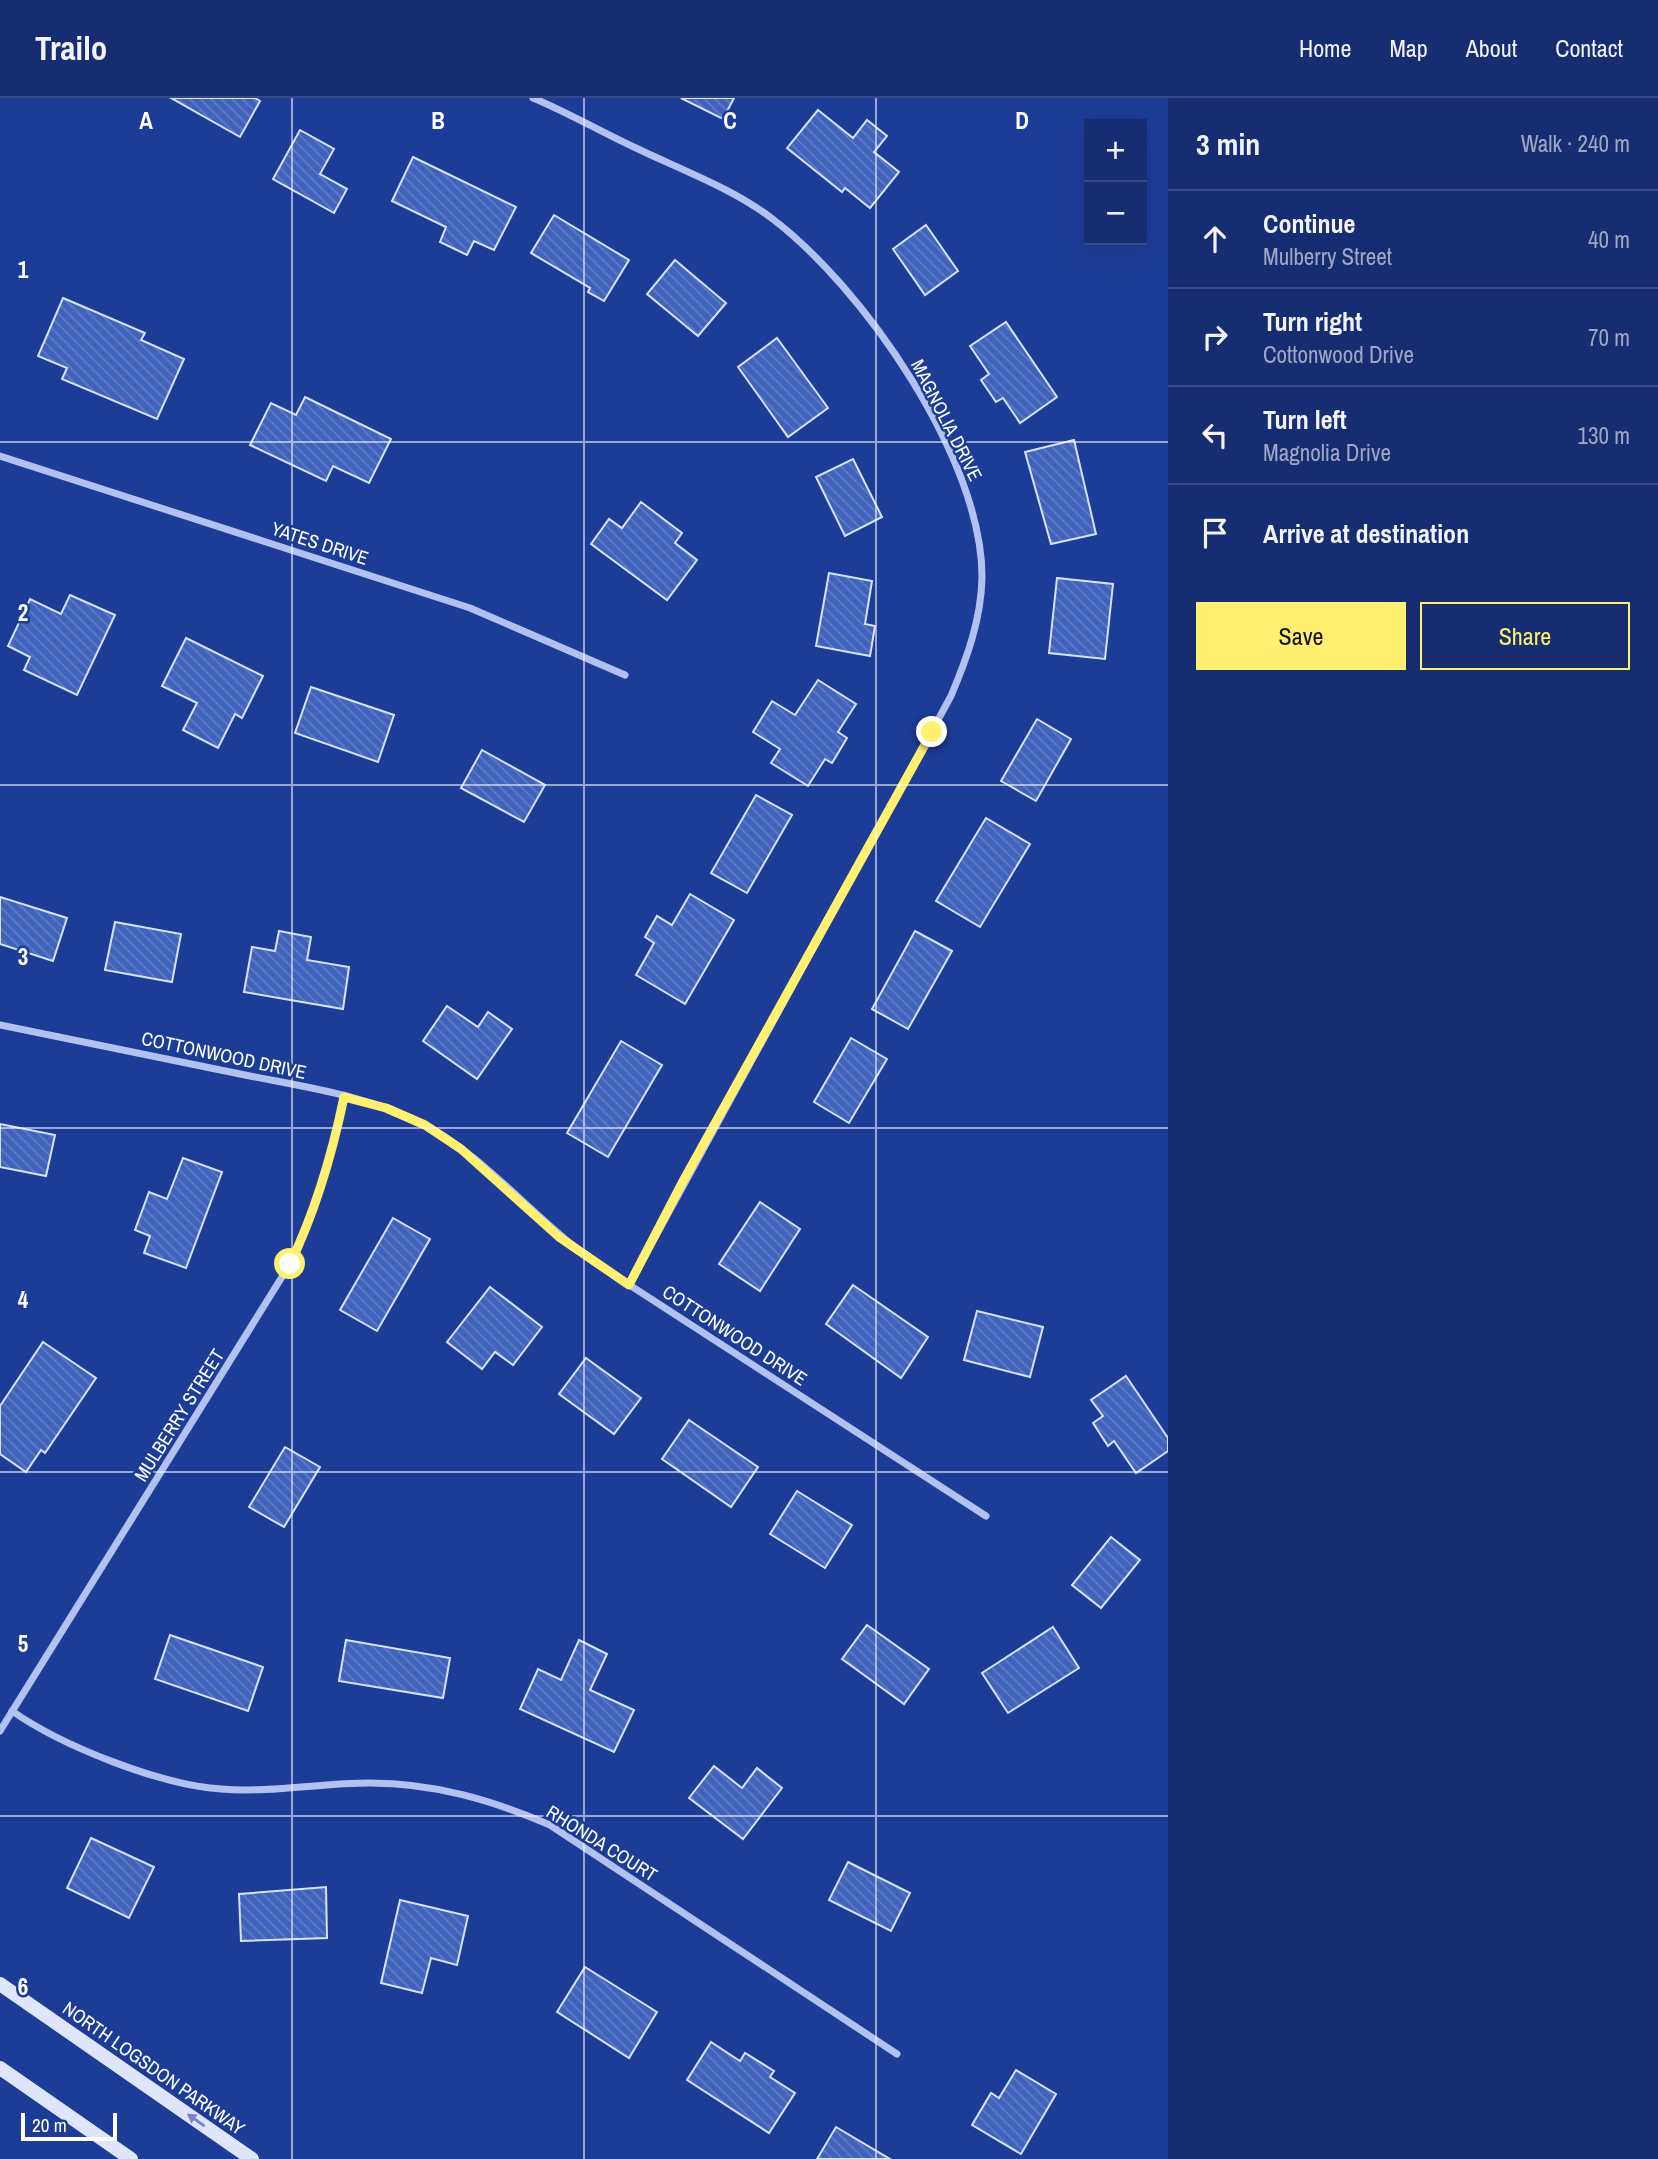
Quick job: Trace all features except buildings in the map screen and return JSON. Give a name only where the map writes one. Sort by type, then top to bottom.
[{"type":"main road","name":"NORTH LOGSDON PARKWAY","points":[[0,1984],[252,2159]]},
{"type":"main road","points":[[0,2068],[131,2159]]},
{"type":"street","name":"MAGNOLIA DRIVE","points":[[533,98],[730,192],[768,215],[818,258],[863,308],[912,382],[953,459],[969,498],[979,538],[982,579],[977,619],[967,658],[951,696],[629,1285]]},
{"type":"street","name":"YATES DRIVE","points":[[0,456],[470,608],[625,675]]},
{"type":"street","name":"COTTONWOOD DRIVE","points":[[0,1025],[344,1097],[386,1108],[425,1125],[461,1149],[559,1237],[986,1516]]},
{"type":"street","name":"MULBERRY STREET","points":[[0,1731],[290,1264],[309,1226],[330,1162],[344,1097]]},
{"type":"street","name":"RHONDA COURT","points":[[12,1711],[36,1727],[146,1773],[180,1783],[255,1791],[404,1784],[441,1789],[515,1810],[550,1825],[897,2054]]},
{"type":"route","points":[[290,1264],[309,1226],[330,1162],[344,1097],[386,1108],[425,1125],[461,1149],[559,1237],[629,1285],[682,1183],[932,732]]}]
